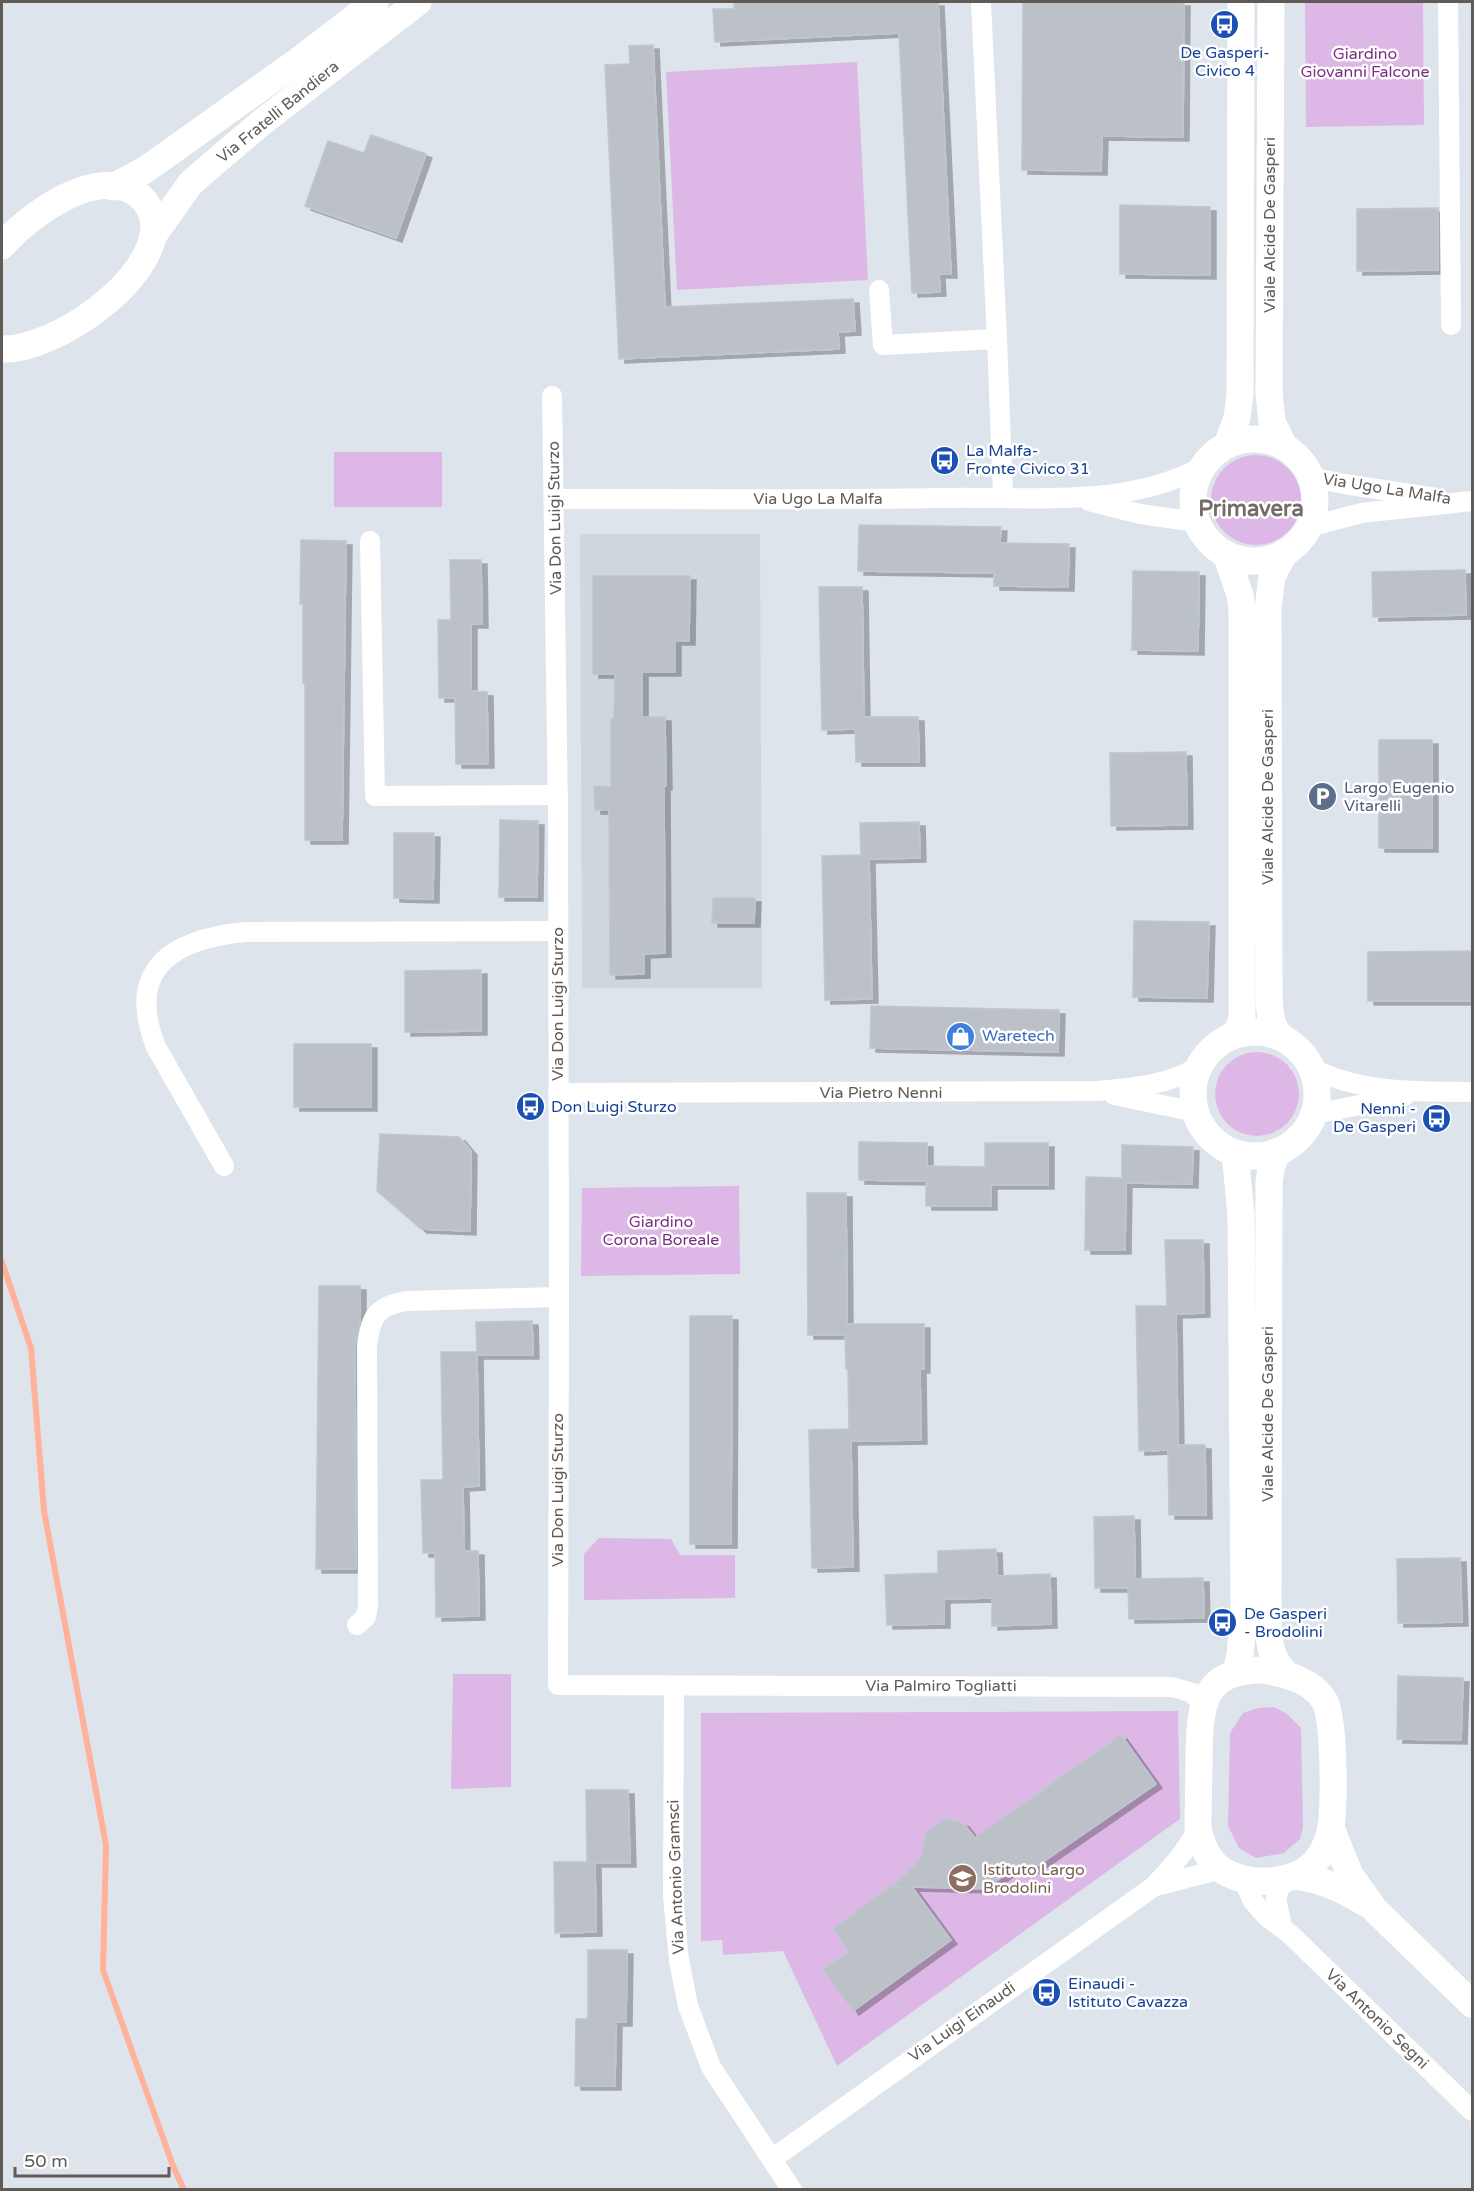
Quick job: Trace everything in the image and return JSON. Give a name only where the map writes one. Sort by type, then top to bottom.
[{"type":"street","name":"Via Fratelli Bandiera","points":[[113,187],[162,158],[298,61],[375,2]]},
{"type":"street","name":"Via Fratelli Bandiera","points":[[2,349],[27,347],[50,339],[98,308],[115,294],[136,271],[153,236],[193,181],[261,123],[418,2]]},
{"type":"street","points":[[981,2],[1003,496]]},
{"type":"street","name":"Viale Alcide De Gasperi","points":[[1227,445],[1237,418],[1240,395],[1241,2]]},
{"type":"street","name":"Viale Alcide De Gasperi","points":[[1271,2],[1269,399],[1272,422],[1284,446]]},
{"type":"street","points":[[1448,2],[1451,325]]},
{"type":"street","name":"Via Fratelli Bandiera","points":[[2,246],[27,221],[57,201],[93,188],[113,187],[132,191],[144,199],[152,216],[153,236]]},
{"type":"street","points":[[879,290],[883,345],[997,339]]},
{"type":"street","name":"Via Don Luigi Sturzo","points":[[552,396],[558,795],[558,1685]]},
{"type":"street","points":[[1246,439],[1265,440],[1284,446],[1300,459],[1311,477],[1315,502],[1309,527],[1303,537],[1285,552],[1271,558],[1255,561],[1226,554],[1208,540],[1197,522],[1194,511],[1194,488],[1202,467],[1213,454],[1227,445],[1246,439]]},
{"type":"street","name":"Via Ugo La Malfa","points":[[555,499],[1003,496],[1080,498],[1157,486],[1202,467]]},
{"type":"street","name":"Via Ugo La Malfa","points":[[1311,477],[1344,484],[1467,501]]},
{"type":"street","name":"Via Ugo La Malfa","points":[[1080,498],[1140,514],[1197,522]]},
{"type":"street","name":"Via Ugo La Malfa","points":[[1309,527],[1361,513],[1467,501]]},
{"type":"street","points":[[370,541],[375,796],[558,795]]},
{"type":"street","name":"Viale Alcide De Gasperi","points":[[1284,1039],[1276,1034],[1269,999],[1268,609],[1272,576],[1285,552]]},
{"type":"street","name":"Viale Alcide De Gasperi","points":[[1226,554],[1240,596],[1242,626],[1242,1017],[1239,1028],[1233,1036]]},
{"type":"street","points":[[224,1166],[156,1047],[149,1029],[147,1009],[150,982],[158,966],[170,954],[197,940],[245,932],[558,931]]},
{"type":"street","points":[[1259,1032],[1284,1039],[1298,1049],[1312,1068],[1317,1091],[1314,1114],[1304,1133],[1288,1147],[1257,1156],[1235,1153],[1215,1141],[1207,1133],[1196,1112],[1193,1088],[1200,1065],[1214,1048],[1233,1036],[1259,1032]]},
{"type":"street","name":"Via Pietro Nenni","points":[[558,1093],[1097,1091],[1173,1079],[1187,1074],[1200,1065]]},
{"type":"street","points":[[1312,1068],[1331,1078],[1355,1085],[1426,1092],[1473,1092]]},
{"type":"street","points":[[1097,1091],[1196,1112]]},
{"type":"street","points":[[1314,1114],[1426,1092]]},
{"type":"street","name":"Viale Alcide De Gasperi","points":[[1278,1151],[1271,1168],[1269,1182],[1268,1611],[1270,1650],[1286,1674]]},
{"type":"street","name":"Viale Alcide De Gasperi","points":[[1235,1153],[1241,1215],[1244,1611],[1236,1672]]},
{"type":"street","points":[[357,1625],[366,1617],[368,1606],[367,1346],[374,1317],[388,1306],[406,1301],[559,1297]]},
{"type":"street","points":[[1282,1927],[1276,1898],[1289,1877],[1309,1868],[1319,1858],[1326,1845],[1330,1828],[1332,1736],[1329,1713],[1326,1702],[1307,1683],[1286,1674],[1265,1670],[1236,1672],[1214,1686],[1202,1705],[1198,1828],[1209,1856],[1232,1874],[1289,1877],[1314,1879],[1339,1889],[1375,1910]]},
{"type":"street","name":"Via Palmiro Togliatti","points":[[558,1685],[1172,1687],[1193,1693],[1202,1705]]},
{"type":"street","name":"Via Antonio Gramsci","points":[[674,1686],[675,1928],[682,1983],[688,2006],[711,2067],[792,2190]]},
{"type":"street","name":"Via Luigi Einaudi","points":[[772,2159],[1153,1887],[1182,1856],[1198,1828]]},
{"type":"street","points":[[1330,1828],[1350,1875],[1375,1910],[1473,2004]]},
{"type":"street","name":"Via Luigi Einaudi","points":[[1153,1887],[1232,1874]]},
{"type":"street","name":"Via Antonio Segni","points":[[1232,1874],[1266,1916],[1282,1927],[1473,2111]]},
{"type":"shaded area","points":[[580,534],[760,534],[762,988],[582,988]]},
{"type":"green space","name":"Giardino Giovanni Falcone","points":[[1305,2],[1423,2],[1424,125],[1306,127]]},
{"type":"green space","points":[[857,62],[868,280],[677,290],[666,72]]},
{"type":"green space","points":[[334,452],[442,452],[442,507],[334,507]]},
{"type":"green space","points":[[1256,455],[1281,463],[1293,475],[1301,500],[1293,525],[1281,537],[1256,545],[1231,537],[1219,525],[1211,500],[1219,475],[1231,463]]},
{"type":"green space","points":[[1249,1052],[1265,1052],[1281,1059],[1292,1070],[1299,1086],[1296,1110],[1287,1124],[1265,1136],[1249,1136],[1233,1129],[1222,1118],[1215,1102],[1215,1086],[1222,1070],[1233,1059]]},
{"type":"green space","name":"Giardino Corona Boreale","points":[[739,1186],[740,1274],[581,1276],[582,1188]]},
{"type":"green space","points":[[599,1538],[671,1539],[680,1555],[735,1555],[735,1598],[584,1600],[584,1554]]},
{"type":"green space","points":[[453,1674],[511,1674],[511,1787],[451,1789]]},
{"type":"green space","points":[[1274,1707],[1287,1714],[1301,1728],[1303,1827],[1300,1839],[1284,1853],[1256,1858],[1239,1848],[1228,1826],[1230,1733],[1243,1713],[1258,1708]]},
{"type":"green space","points":[[1178,1711],[1180,1819],[837,2066],[783,1951],[723,1955],[722,1940],[701,1941],[701,1713]]},
{"type":"building","points":[[734,2],[938,2],[951,274],[939,274],[940,292],[912,293],[899,33],[715,42],[713,9],[734,9]]},
{"type":"building","points":[[1023,2],[1184,2],[1183,137],[1102,136],[1101,171],[1022,170]]},
{"type":"building","points":[[653,45],[665,307],[853,299],[855,331],[838,332],[839,349],[619,359],[605,65],[630,64],[629,46]]},
{"type":"building","points":[[371,135],[426,154],[396,238],[305,206],[328,141],[364,153]]},
{"type":"building","points":[[1120,205],[1210,207],[1210,275],[1120,274]]},
{"type":"building","points":[[1438,208],[1438,270],[1357,271],[1357,209]]},
{"type":"building","points":[[859,525],[1001,527],[1000,543],[1069,544],[1068,587],[994,586],[994,573],[858,571]]},
{"type":"building","points":[[301,540],[346,541],[342,840],[305,840],[305,683],[303,683],[303,604],[300,604]]},
{"type":"building","points":[[450,560],[481,560],[482,624],[471,624],[471,691],[487,692],[488,764],[456,764],[455,698],[439,698],[438,620],[451,620]]},
{"type":"building","points":[[1465,570],[1466,615],[1373,617],[1372,572]]},
{"type":"building","points":[[1133,571],[1199,572],[1198,651],[1132,650]]},
{"type":"building","points":[[593,576],[690,576],[689,641],[675,641],[675,672],[642,672],[642,717],[665,717],[666,786],[664,786],[665,953],[644,954],[644,974],[610,975],[609,810],[595,810],[594,786],[611,787],[611,719],[614,719],[615,674],[593,674]]},
{"type":"building","points":[[819,587],[862,587],[864,717],[918,717],[919,762],[856,762],[855,729],[822,730]]},
{"type":"building","points":[[1379,740],[1432,740],[1432,848],[1379,848]]},
{"type":"building","points":[[1186,752],[1187,825],[1111,826],[1110,753]]},
{"type":"building","points":[[500,820],[538,821],[537,897],[499,897]]},
{"type":"building","points":[[919,822],[920,858],[869,859],[872,999],[825,1000],[822,856],[861,855],[860,823]]},
{"type":"building","points":[[394,833],[434,833],[433,899],[394,898]]},
{"type":"building","points":[[713,898],[755,898],[754,923],[712,923]]},
{"type":"building","points":[[1134,921],[1209,922],[1207,998],[1133,997]]},
{"type":"building","points":[[1473,951],[1473,1001],[1368,1001],[1368,952]]},
{"type":"building","points":[[481,970],[481,1031],[405,1032],[405,971]]},
{"type":"building","points":[[871,1006],[1059,1010],[1058,1052],[870,1048]]},
{"type":"building","points":[[294,1044],[371,1044],[371,1107],[294,1107]]},
{"type":"building","points":[[380,1134],[459,1137],[471,1151],[470,1231],[421,1229],[377,1191]]},
{"type":"building","points":[[859,1142],[927,1143],[927,1166],[985,1167],[985,1143],[1048,1143],[1048,1185],[991,1185],[991,1206],[926,1206],[926,1181],[859,1180]]},
{"type":"building","points":[[1122,1145],[1193,1147],[1192,1184],[1126,1183],[1125,1250],[1085,1250],[1086,1177],[1122,1178]]},
{"type":"building","points":[[807,1193],[846,1193],[847,1324],[924,1324],[924,1369],[920,1369],[921,1440],[851,1441],[853,1567],[812,1568],[809,1430],[849,1429],[845,1335],[808,1335]]},
{"type":"building","points":[[1165,1240],[1203,1240],[1204,1313],[1176,1314],[1178,1445],[1205,1445],[1206,1515],[1169,1515],[1168,1450],[1139,1451],[1136,1306],[1167,1306]]},
{"type":"building","points":[[319,1286],[360,1286],[360,1321],[355,1346],[356,1569],[316,1569]]},
{"type":"building","points":[[690,1316],[732,1316],[731,1544],[690,1544]]},
{"type":"building","points":[[532,1321],[533,1355],[477,1355],[479,1486],[463,1487],[464,1551],[478,1551],[479,1616],[436,1617],[435,1553],[423,1553],[421,1480],[443,1480],[441,1352],[477,1352],[476,1322]]},
{"type":"building","points":[[1134,1516],[1135,1579],[1203,1578],[1204,1618],[1129,1619],[1128,1588],[1095,1588],[1094,1517]]},
{"type":"building","points":[[996,1549],[997,1576],[1050,1574],[1051,1624],[992,1626],[992,1598],[944,1599],[944,1624],[887,1625],[885,1575],[938,1573],[938,1551]]},
{"type":"building","points":[[1460,1558],[1462,1622],[1398,1623],[1397,1559]]},
{"type":"building","points":[[1398,1676],[1463,1678],[1461,1740],[1397,1739]]},
{"type":"building","name":"Istituto Largo Brodolini","points":[[1121,1735],[1156,1784],[1027,1873],[1020,1864],[985,1889],[912,1887],[951,1940],[853,2011],[823,1969],[849,1952],[833,1929],[889,1887],[902,1888],[893,1886],[918,1862],[922,1855],[926,1833],[946,1818],[963,1823],[975,1838]]},
{"type":"building","points":[[586,1790],[628,1790],[630,1863],[595,1863],[596,1932],[555,1933],[554,1862],[587,1862]]},
{"type":"building","points":[[588,1950],[627,1950],[626,2022],[616,2022],[615,2086],[575,2086],[576,2019],[588,2019]]},
{"type":"waterway","points":[[2,1262],[31,1348],[44,1511],[106,1845],[103,1970],[173,2166],[184,2190]]},
{"type":"place","name":"De Gasperi- Civico 4","points":[[1225,25]]},
{"type":"place","name":"La Malfa- Fronte Civico 31","points":[[945,460]]},
{"type":"place","name":"Largo Eugenio Vitarelli","points":[[1323,797]]},
{"type":"place","name":"Waretech","points":[[961,1036]]},
{"type":"place","name":"Don Luigi Sturzo","points":[[530,1107]]},
{"type":"place","name":"Nenni - De Gasperi","points":[[1437,1118]]},
{"type":"place","name":"De Gasperi - Brodolini","points":[[1223,1623]]},
{"type":"place","name":"Istituto Largo Brodolini","points":[[962,1879]]},
{"type":"place","name":"Einaudi - Istituto Cavazza","points":[[1047,1993]]},
{"type":"district","name":"Primavera","points":[[1251,509]]}]
